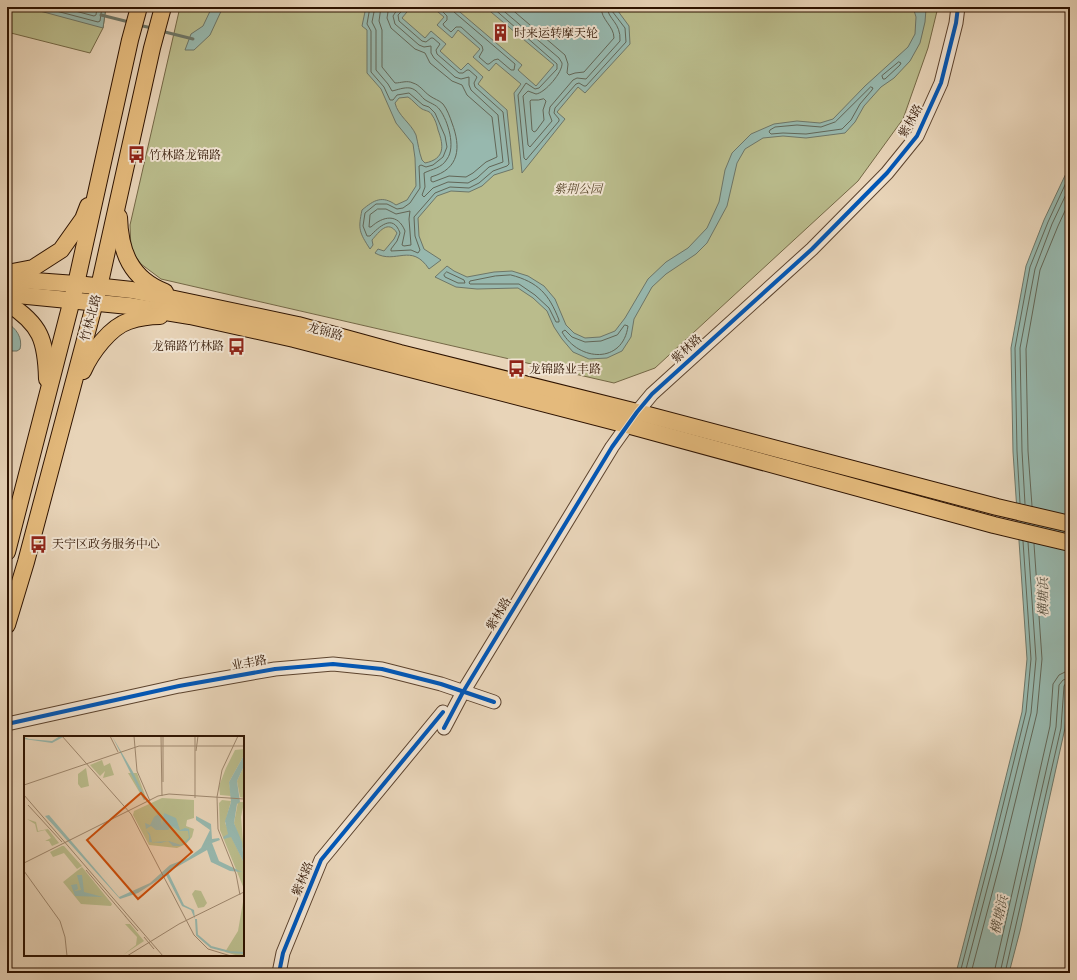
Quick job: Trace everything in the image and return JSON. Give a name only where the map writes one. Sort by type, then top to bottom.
[{"type":"main road","name":"竹林北路","points":[[7,625],[26,562],[97,294],[152,48],[163,7]]},
{"type":"main road","name":"竹林北路","points":[[7,552],[72,301],[130,40],[138,12]]},
{"type":"main road","points":[[7,273],[33,268],[61,250],[83,219],[103,167]]},
{"type":"main road","points":[[119,199],[119,223],[123,247],[135,272],[152,287],[194,310]]},
{"type":"main road","name":"龙锦路","points":[[7,279],[76,284],[129,306],[194,310],[298,325],[637,412],[997,507],[1070,524]]},
{"type":"main road","name":"龙锦路","points":[[7,294],[72,301],[97,294]]},
{"type":"main road","points":[[7,303],[21,312],[38,329],[46,353],[46,402]]},
{"type":"main road","name":"龙锦路","points":[[194,310],[302,341],[627,425],[994,525],[1070,543]]},
{"type":"main road","points":[[67,407],[89,357],[108,334],[127,321],[194,310]]},
{"type":"street","name":"紫林路","points":[[444,728],[463,692],[627,425],[637,412],[652,394],[812,249],[887,173],[917,136],[941,83],[956,23],[958,7]]},
{"type":"street","name":"业丰路","points":[[7,724],[179,686],[275,669],[333,664],[382,669],[441,684],[494,702]]},
{"type":"street","name":"紫林路","points":[[279,973],[283,953],[321,860],[442,712]]},
{"type":"green space","points":[[7,7],[106,7],[103,28],[90,53],[7,32]]},
{"type":"green space","name":"紫荆公园","points":[[180,7],[938,7],[928,48],[903,119],[858,181],[655,368],[614,383],[161,279],[141,264],[131,250],[130,225]]},
{"type":"water","points":[[25,7],[106,7],[103,28]]},
{"type":"water","points":[[212,7],[223,7],[210,35],[194,50],[185,50],[191,34],[203,26]]},
{"type":"water","points":[[366,7],[411,7],[402,18],[425,38],[431,31],[446,44],[440,51],[461,70],[468,63],[483,77],[478,84],[507,110],[513,169],[494,175],[482,186],[469,192],[451,191],[437,196],[418,218],[419,236],[424,249],[441,260],[429,269],[422,261],[410,255],[390,257],[375,253],[378,249],[384,251],[394,239],[397,233],[394,229],[390,227],[384,228],[372,240],[373,245],[370,249],[360,230],[362,210],[374,201],[378,200],[386,200],[396,205],[407,200],[416,186],[413,144],[396,123],[381,89],[367,73],[367,30],[362,26]],"holes":[[[408,97],[420,108],[429,112],[436,122],[442,146],[439,155],[432,161],[425,163],[422,160],[416,135],[399,112],[395,103],[399,98]]]},
{"type":"water","points":[[432,7],[454,7],[522,65],[518,70],[536,86],[554,65],[485,7],[615,7],[629,26],[630,44],[585,93],[578,87],[557,112],[565,119],[522,173],[514,93],[521,84],[496,63],[489,71],[473,57],[480,49],[458,30],[452,38],[437,25],[444,17]]},
{"type":"water","points":[[913,7],[925,7],[926,9],[925,22],[920,43],[910,61],[894,78],[881,87],[864,106],[855,122],[845,133],[806,138],[783,136],[763,138],[745,149],[737,163],[727,206],[707,243],[696,254],[666,274],[652,287],[634,319],[631,337],[622,351],[607,358],[589,359],[573,352],[554,327],[547,311],[533,298],[518,288],[477,289],[456,287],[435,277],[447,266],[467,277],[494,272],[512,271],[528,276],[544,286],[555,299],[566,325],[574,333],[585,338],[600,337],[615,331],[625,318],[648,279],[666,262],[688,248],[707,228],[719,202],[725,170],[732,153],[751,134],[774,124],[797,121],[820,123],[833,119],[865,86],[908,47],[915,34],[916,17]]},
{"type":"water","name":"横塘浜","points":[[1070,165],[1070,661],[1065,728],[1020,931],[1009,973],[956,973],[1022,712],[1027,659],[1013,452],[1011,348],[1026,266],[1044,220]]},
{"type":"water","points":[[7,323],[20,337],[21,345],[20,349],[17,351],[7,351]]},
{"type":"waterway","points":[[101,15],[129,22]]},
{"type":"waterway","points":[[138,25],[152,28]]},
{"type":"waterway","points":[[161,31],[193,39]]},
{"type":"cycle path","points":[[444,728],[463,692],[612,447],[637,412],[652,394],[812,249],[887,173],[917,136],[941,83],[956,23],[958,7]]},
{"type":"cycle path","points":[[7,724],[179,686],[275,669],[333,664],[382,669],[441,684],[494,702]]},
{"type":"cycle path","points":[[279,973],[283,953],[321,860],[443,712]]},
{"type":"place","name":"时来运转摩天轮","points":[[501,33]]},
{"type":"place","name":"竹林路龙锦路","points":[[136,155]]},
{"type":"place","name":"龙锦路竹林路","points":[[237,346]]},
{"type":"place","name":"龙锦路业丰路","points":[[516,369]]},
{"type":"place","name":"天宁区政务服务中心","points":[[39,544]]}]
